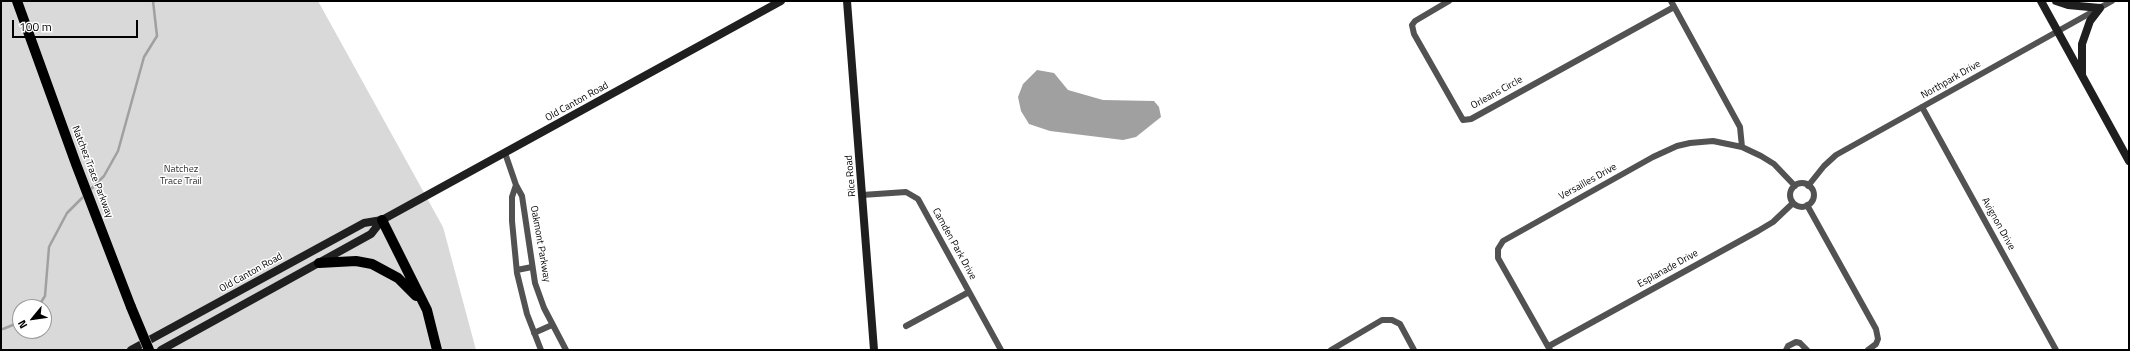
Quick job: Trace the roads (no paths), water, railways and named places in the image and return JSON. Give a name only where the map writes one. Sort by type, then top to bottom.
[{"type":"main road","name":"Natchez Trace Parkway","points":[[17,1],[76,164],[149,350]]},
{"type":"main road","name":"Old Canton Road","points":[[131,350],[364,223],[382,220],[781,1]]},
{"type":"main road","name":"Rice Road","points":[[847,1],[874,350]]},
{"type":"main road","points":[[2041,1],[2129,161]]},
{"type":"main road","points":[[2056,1],[2068,6],[2100,8]]},
{"type":"main road","points":[[2082,74],[2082,44],[2090,21],[2100,8]]},
{"type":"main road","name":"Old Canton Road","points":[[161,350],[371,234],[382,220]]},
{"type":"main road","points":[[382,220],[427,310],[437,350]]},
{"type":"main road","points":[[320,263],[356,261],[381,268],[405,284],[427,310]]},
{"type":"street","name":"Orleans Circle","points":[[1449,1],[1415,20],[1412,26],[1414,34],[1463,120],[1471,119],[1674,7]]},
{"type":"street","points":[[1671,1],[1740,127],[1742,146]]},
{"type":"street","name":"Northpark Drive","points":[[1808,186],[1824,166],[1836,155],[2057,30],[2112,1]]},
{"type":"street","name":"Avignon Drive","points":[[1922,107],[2056,350]]},
{"type":"street","name":"Versailles Drive","points":[[1550,348],[1498,258],[1498,249],[1503,241],[1653,157],[1677,146],[1713,141],[1742,146],[1774,164],[1795,186]]},
{"type":"street","name":"Oakmont Parkway","points":[[504,153],[516,185],[522,196],[532,267],[544,308],[566,350]]},
{"type":"street","points":[[1801,184],[1808,186],[1812,190],[1813,197],[1807,205],[1799,206],[1793,203],[1790,194],[1795,186],[1801,184]]},
{"type":"street","points":[[516,185],[512,197],[512,221],[517,270],[527,314],[542,350]]},
{"type":"street","name":"Camden Park Drive","points":[[862,195],[906,192],[918,199],[1001,350]]},
{"type":"street","name":"Esplanade Drive","points":[[1550,348],[1758,231],[1773,222],[1793,203]]},
{"type":"street","points":[[1807,205],[1876,329],[1878,339],[1876,344],[1868,350]]},
{"type":"street","points":[[517,270],[532,267]]},
{"type":"street","points":[[906,326],[969,292]]},
{"type":"street","points":[[1331,350],[1382,320],[1392,320],[1400,324],[1414,350]]},
{"type":"street","points":[[534,333],[552,325]]},
{"type":"street","points":[[1786,350],[1788,346],[1796,342],[1800,343],[1807,350]]},
{"type":"waterway","points":[[89,191],[104,176],[118,151],[144,57],[157,36],[153,1]]},
{"type":"waterway","points":[[43,299],[45,296],[49,247],[67,213],[85,195]]},
{"type":"waterway","points":[[3,329],[12,325]]},
{"type":"park label","name":"Natchez Trace Trail","points":[[181,176]]}]
